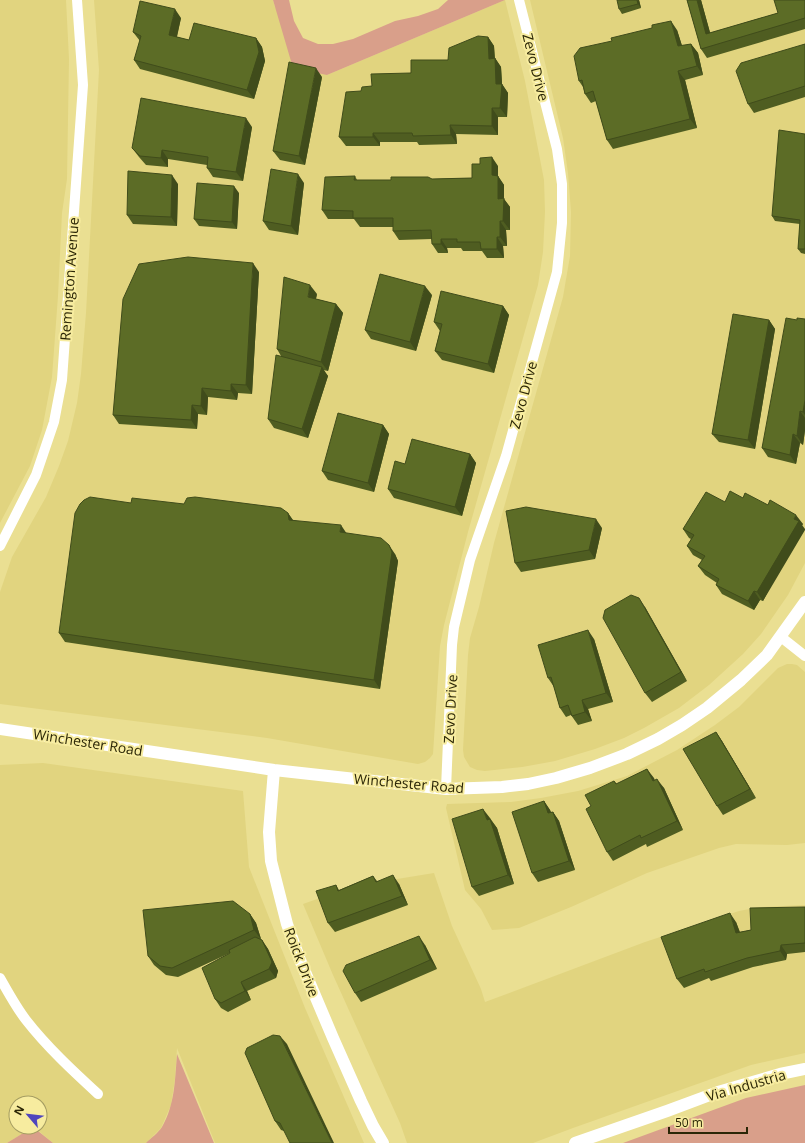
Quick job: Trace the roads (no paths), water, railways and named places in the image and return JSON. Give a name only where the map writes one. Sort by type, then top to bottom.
[{"type":"street","name":"Remington Avenue","points":[[0,546],[36,475],[54,422],[62,380],[83,86],[77,0]]},
{"type":"street","name":"Zevo Drive","points":[[446,789],[454,627],[470,560],[506,456],[555,280],[562,223],[562,184],[557,149],[520,0]]},
{"type":"street","name":"Winchester Road","points":[[0,729],[274,770],[446,789],[502,787],[528,784],[561,777],[627,754],[658,740],[682,725],[707,708],[741,680],[767,655],[805,602]]},
{"type":"street","points":[[781,637],[805,656]]},
{"type":"street","name":"Roick Drive","points":[[274,770],[269,832],[272,861],[287,924],[303,967],[333,1038],[361,1101],[383,1143]]},
{"type":"street","points":[[0,978],[25,1019],[47,1046],[98,1094]]},
{"type":"street","name":"Via Industria","points":[[575,1143],[718,1092],[780,1074],[805,1070]]}]
